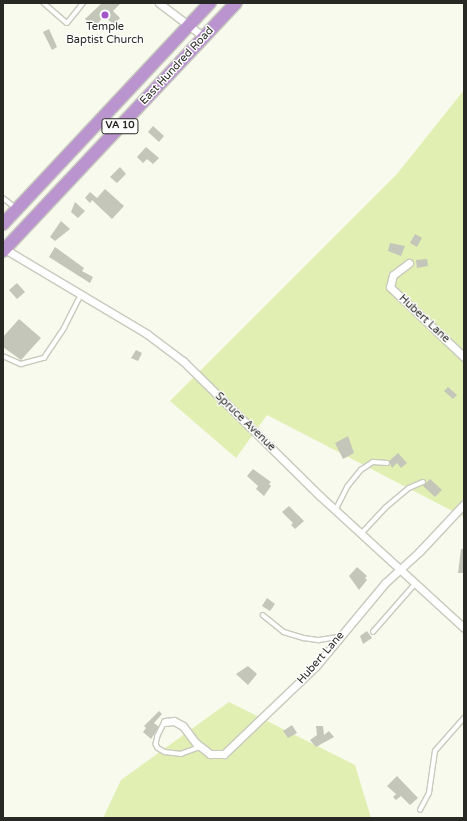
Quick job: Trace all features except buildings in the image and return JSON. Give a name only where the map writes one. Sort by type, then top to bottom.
[{"type":"highway","name":"East Hundred Road","points":[[3,224],[210,3]]},
{"type":"highway","name":"East Hundred Road","points":[[4,250],[236,3]]},
{"type":"street","points":[[159,3],[204,37]]},
{"type":"street","name":"Spruce Avenue","points":[[4,250],[147,334],[182,361],[336,509],[464,628]]},
{"type":"street","name":"Hubert Lane","points":[[409,263],[391,278],[393,291],[464,357]]},
{"type":"street","name":"Hubert Lane","points":[[165,722],[174,721],[184,726],[200,747],[215,756],[224,754],[316,666],[385,583],[401,569],[464,504]]},
{"type":"lane","points":[[44,3],[67,23],[83,3]]},
{"type":"lane","points":[[3,198],[18,208]]},
{"type":"lane","points":[[3,356],[21,364],[44,358],[64,328],[81,295]]},
{"type":"lane","points":[[336,509],[347,487],[361,470],[373,462],[387,462]]},
{"type":"lane","points":[[362,533],[385,508],[409,488],[423,482]]},
{"type":"lane","points":[[373,632],[416,583]]},
{"type":"lane","points":[[263,615],[284,632],[304,638],[319,640],[340,637]]},
{"type":"lane","points":[[420,810],[429,793],[435,751],[464,718]]},
{"type":"lane","points":[[165,722],[158,736],[158,748],[165,752],[181,754],[200,747]]},
{"type":"green space","points":[[464,90],[464,517],[267,415],[236,458],[170,401],[397,174]]},
{"type":"green space","points":[[229,702],[355,765],[371,818],[103,818],[121,780]]},
{"type":"place","name":"Temple Baptist Church","points":[[105,15]]}]
